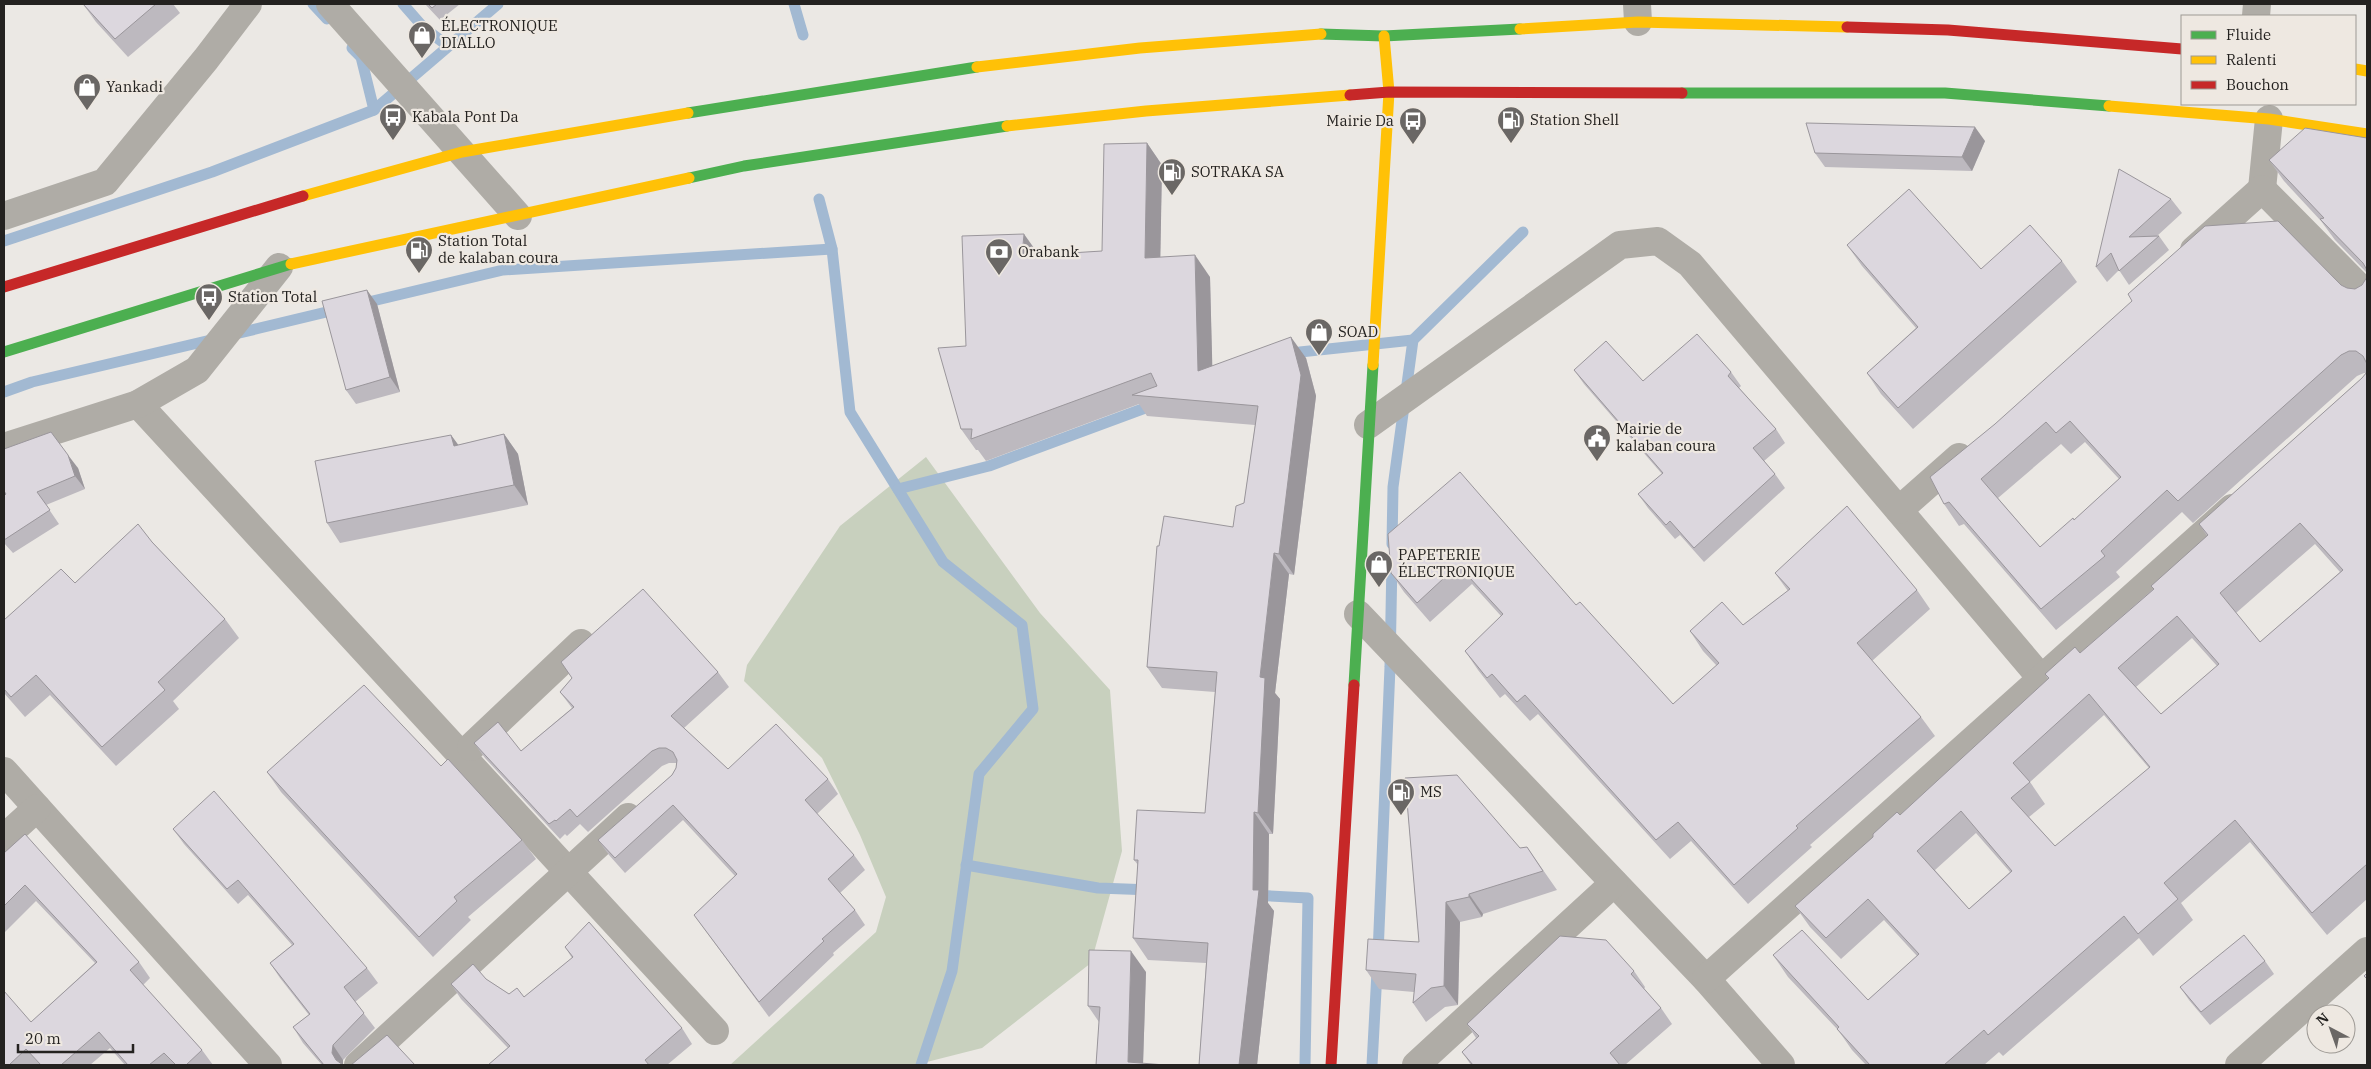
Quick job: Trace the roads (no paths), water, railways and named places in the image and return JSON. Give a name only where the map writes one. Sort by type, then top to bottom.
[{"type":"main road","points":[[4,287],[263,207],[462,152],[734,105],[993,65],[1140,48],[1318,34],[1384,36],[1638,13],[1948,30],[2181,49]]},
{"type":"main road","points":[[1331,1065],[1389,92],[1384,36]]},
{"type":"main road","points":[[4,352],[279,267],[744,166],[1000,127],[1146,110],[1389,92],[1945,93],[2269,119],[2367,134]]},
{"type":"street","points":[[4,216],[105,182],[206,59],[248,4]]},
{"type":"street","points":[[330,4],[518,216]]},
{"type":"street","points":[[2173,268],[2262,189],[2269,119]]},
{"type":"street","points":[[2262,189],[2367,295]]},
{"type":"street","points":[[1368,425],[1620,245],[1658,241],[1690,264],[2041,678]]},
{"type":"street","points":[[4,447],[138,404],[197,370],[279,267]]},
{"type":"street","points":[[138,404],[714,1031]]},
{"type":"street","points":[[1899,510],[1980,439]]},
{"type":"street","points":[[1706,979],[2249,493]]},
{"type":"street","points":[[1358,614],[1706,979],[1781,1065]]},
{"type":"street","points":[[462,756],[581,643]]},
{"type":"street","points":[[4,771],[268,1065]]},
{"type":"street","points":[[358,1065],[644,802]]},
{"type":"street","points":[[4,838],[38,808]]},
{"type":"street","points":[[1416,1065],[1614,883]]},
{"type":"street","points":[[2239,1065],[2367,950]]},
{"type":"waterway","points":[[313,4],[327,19]]},
{"type":"waterway","points":[[403,4],[424,28],[448,46]]},
{"type":"waterway","points":[[4,241],[212,172],[374,110],[498,4]]},
{"type":"waterway","points":[[794,4],[803,35]]},
{"type":"waterway","points":[[352,48],[361,57],[374,110]]},
{"type":"waterway","points":[[819,199],[832,249],[850,412],[943,562],[1022,625],[1033,709],[979,774],[952,971],[921,1065]]},
{"type":"waterway","points":[[1392,544],[1393,487],[1413,340],[1523,232]]},
{"type":"waterway","points":[[360,304],[503,270],[832,249]]},
{"type":"waterway","points":[[231,335],[339,309]]},
{"type":"waterway","points":[[4,392],[32,382],[215,339]]},
{"type":"waterway","points":[[1288,356],[1300,352],[1413,340]]},
{"type":"waterway","points":[[898,489],[989,466],[1156,404]]},
{"type":"waterway","points":[[1378,954],[1390,667],[1392,560]]},
{"type":"waterway","points":[[966,865],[1098,888],[1152,890]]},
{"type":"waterway","points":[[1253,895],[1308,898],[1305,1065]]},
{"type":"waterway","points":[[1372,1065],[1377,972]]},
{"type":"place","name":"ÉLECTRONIQUE DIALLO","points":[[422,59]]},
{"type":"place","name":"Yankadi","points":[[87,111]]},
{"type":"place","name":"Kabala Pont Da","points":[[393,141]]},
{"type":"place","name":"Station Shell","points":[[1511,144]]},
{"type":"place","name":"Mairie Da","points":[[1413,145]]},
{"type":"place","name":"SOTRAKA SA","points":[[1172,196]]},
{"type":"place","name":"Station Total de kalaban coura","points":[[419,274]]},
{"type":"place","name":"Orabank","points":[[999,276]]},
{"type":"place","name":"Station Total","points":[[209,321]]},
{"type":"place","name":"SOAD","points":[[1319,356]]},
{"type":"place","name":"Mairie de kalaban coura","points":[[1597,462]]},
{"type":"place","name":"PAPETERIE ÉLECTRONIQUE","points":[[1379,588]]},
{"type":"place","name":"MS","points":[[1401,816]]}]
